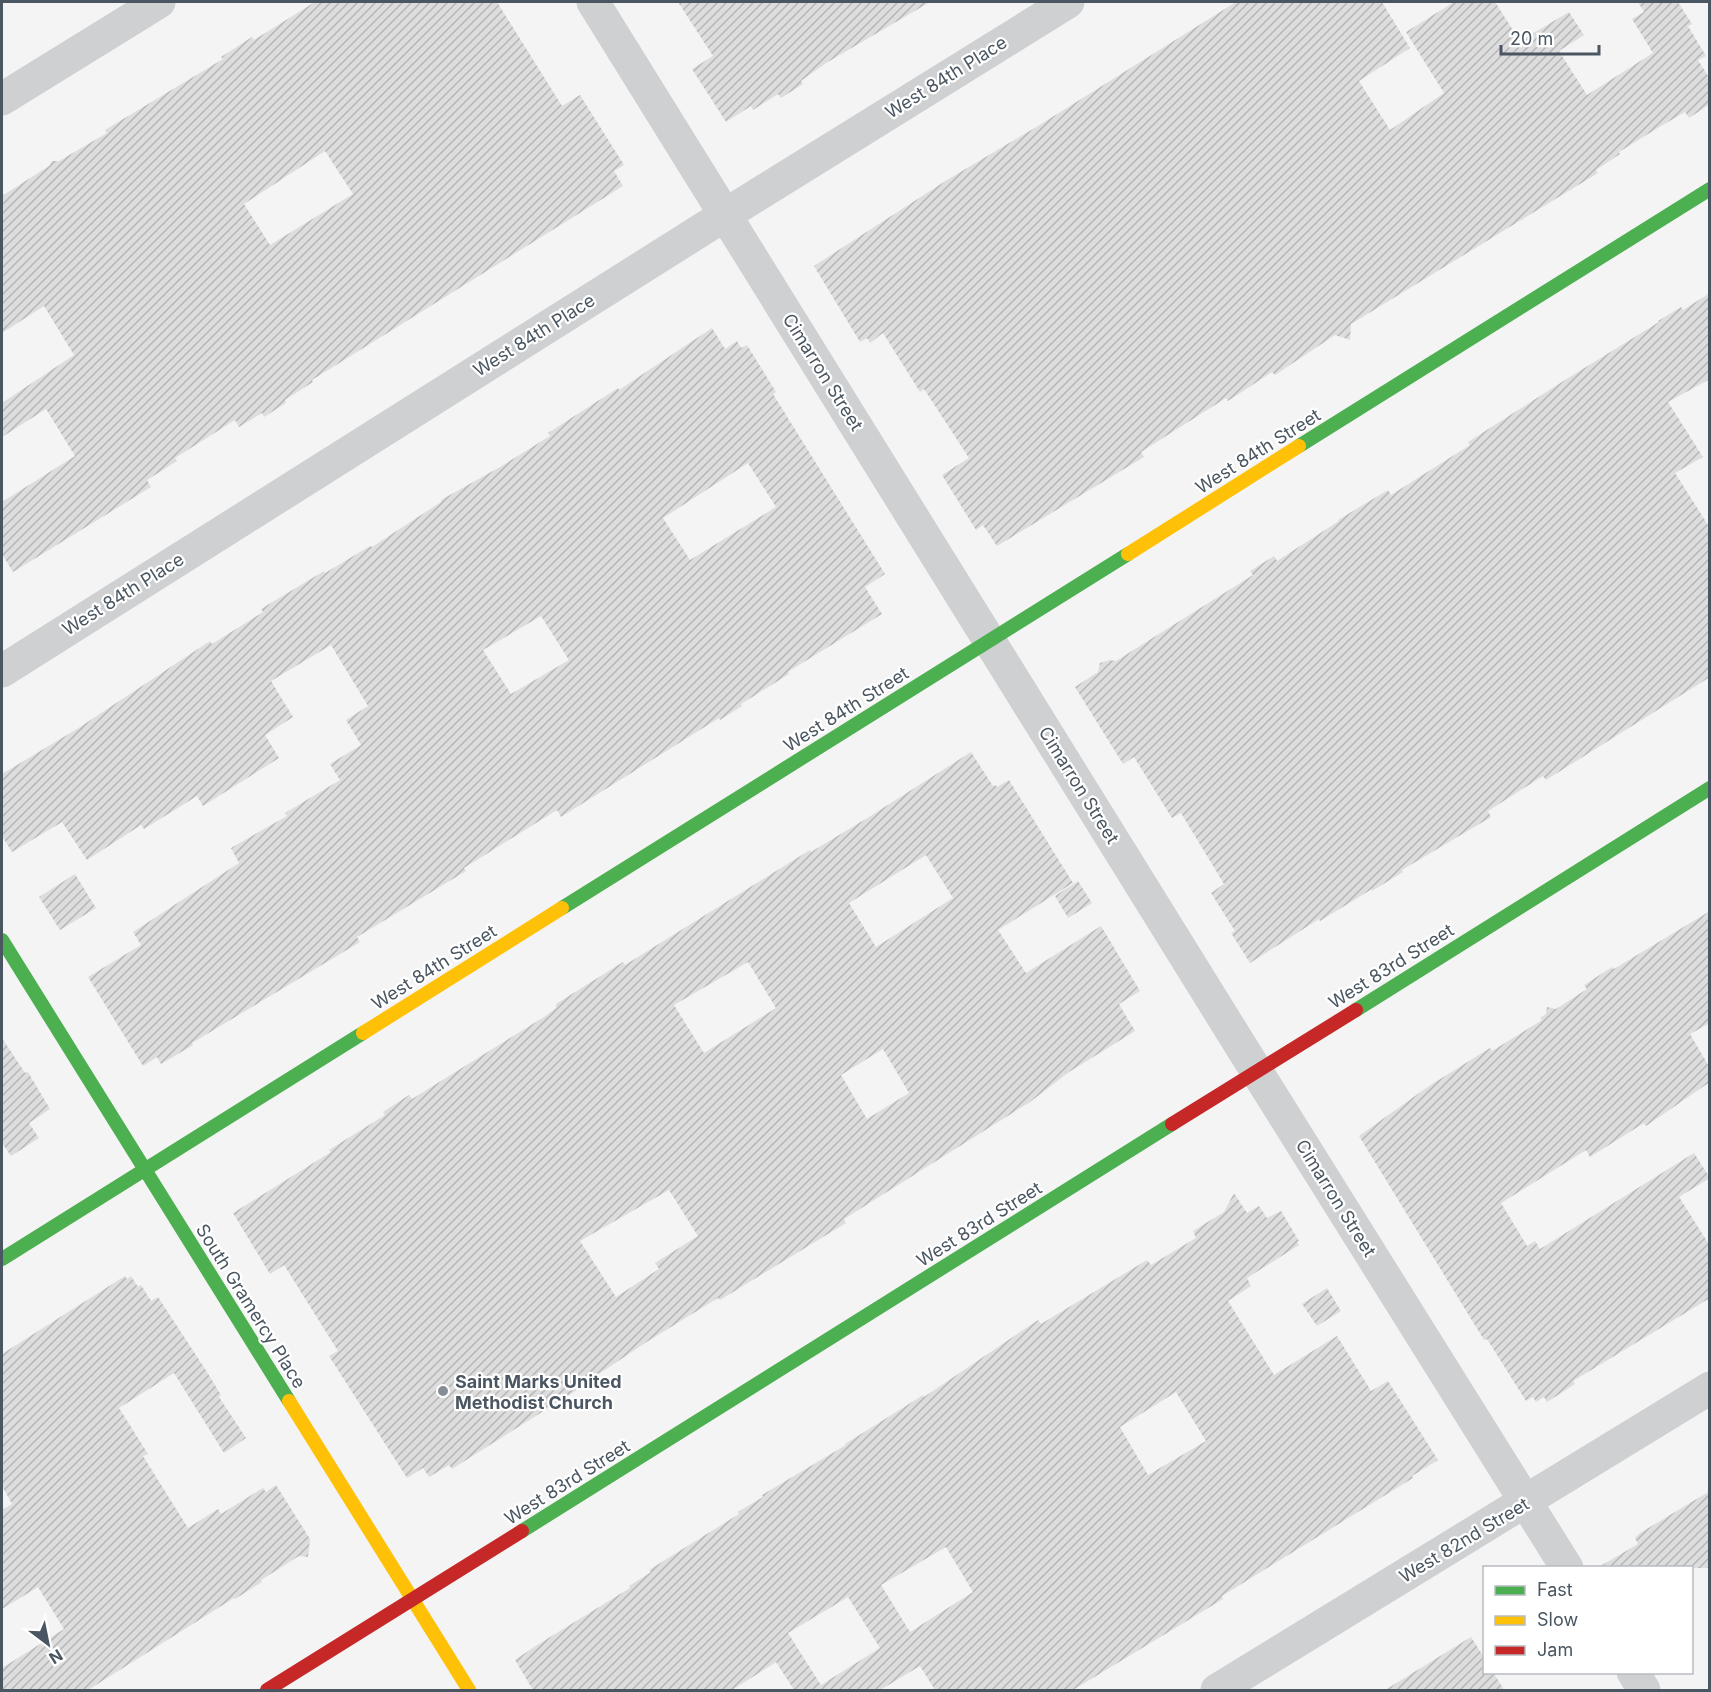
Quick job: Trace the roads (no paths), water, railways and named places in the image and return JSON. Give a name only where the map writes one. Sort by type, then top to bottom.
[{"type":"street","points":[[2,99],[159,2]]},
{"type":"street","name":"Cimarron Street","points":[[593,2],[1257,1072],[1567,1566]]},
{"type":"street","name":"West 84th Place","points":[[2,671],[725,214],[1068,2]]},
{"type":"street","name":"West 84th Street","points":[[2,1259],[1710,189]]},
{"type":"street","name":"West 83rd Street","points":[[267,1690],[1710,788]]},
{"type":"street","name":"South Gramercy Place","points":[[2,940],[469,1690]]},
{"type":"street","name":"West 82nd Street","points":[[1217,1690],[1710,1388]]},
{"type":"street","points":[[1634,1674],[1644,1690]]},
{"type":"place","name":"Saint Marks United Methodist Church","points":[[443,1391]]}]
